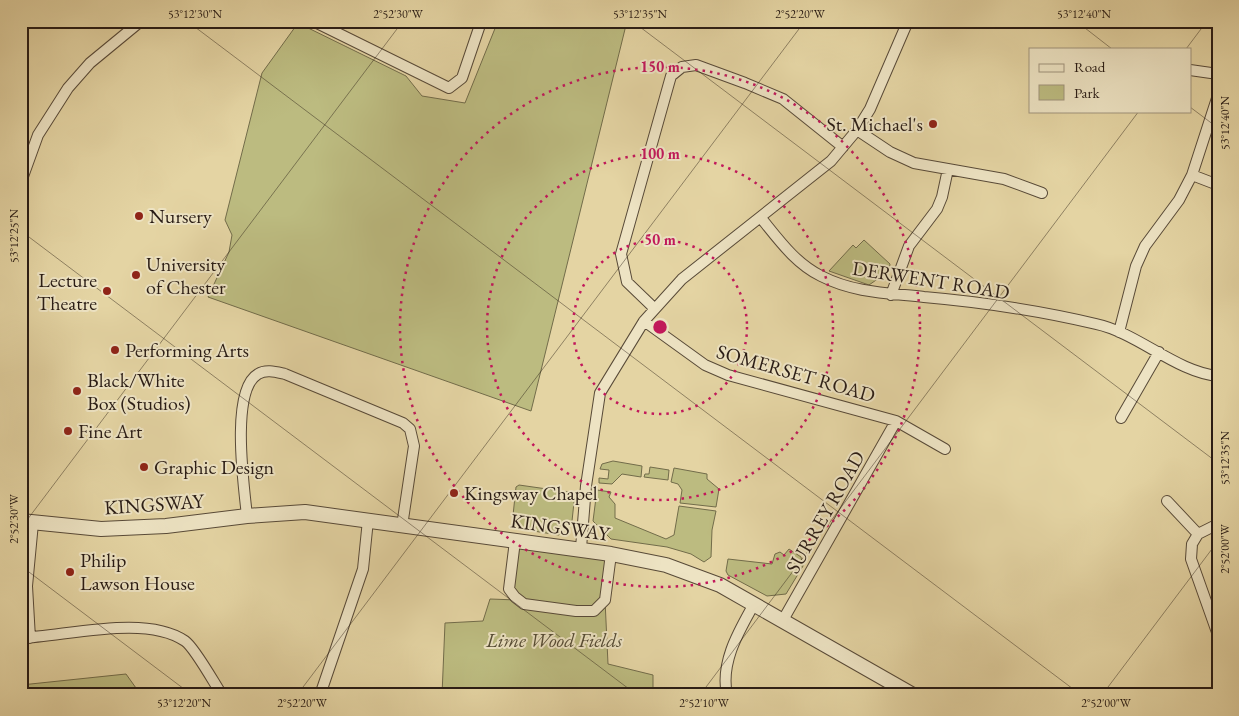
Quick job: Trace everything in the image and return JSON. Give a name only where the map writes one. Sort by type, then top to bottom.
[{"type":"street","points":[[21,182],[38,135],[68,88],[90,63],[141,21]]},
{"type":"street","points":[[313,21],[449,88],[462,78],[468,63],[469,52],[480,25],[473,21]]},
{"type":"street","points":[[581,548],[586,486],[600,392],[644,321],[654,308],[682,280],[817,174],[843,147],[857,130],[881,88],[908,21]]},
{"type":"street","points":[[654,308],[627,282],[621,254],[671,76],[682,67],[696,65],[745,83],[783,99],[843,147]]},
{"type":"street","points":[[1192,70],[1218,74]]},
{"type":"street","points":[[1119,332],[1136,266],[1145,246],[1179,200],[1192,175],[1218,95]]},
{"type":"street","points":[[857,130],[900,158],[922,166],[1004,179],[1042,193]]},
{"type":"street","points":[[891,295],[909,246],[937,209],[942,197],[948,169]]},
{"type":"street","points":[[1192,175],[1218,185]]},
{"type":"street","name":"DERWENT ROAD","points":[[761,218],[787,251],[821,276],[855,289],[891,295],[924,297],[1098,324],[1119,332],[1202,373],[1218,376]]},
{"type":"street","name":"SOMERSET ROAD","points":[[644,321],[704,365],[728,375],[896,422],[944,449]]},
{"type":"street","points":[[1121,418],[1159,352]]},
{"type":"street","points":[[247,516],[240,435],[244,403],[249,382],[260,372],[266,371],[284,374],[403,423],[410,428],[414,446],[402,526]]},
{"type":"street","name":"SURREY ROAD","points":[[784,620],[896,422]]},
{"type":"street","points":[[1167,501],[1198,534]]},
{"type":"street","name":"KINGSWAY","points":[[27,522],[101,529],[166,526],[247,516],[305,512],[515,541],[581,548],[690,573],[730,590],[913,695]]},
{"type":"street","points":[[320,695],[363,568],[368,520]]},
{"type":"street","points":[[27,522],[26,638],[122,629],[160,630],[187,642],[222,695]]},
{"type":"street","points":[[1218,524],[1198,534],[1192,544],[1191,559],[1218,636]]},
{"type":"street","points":[[515,541],[510,590],[521,602],[546,608],[590,612],[597,608],[605,600],[611,554]]},
{"type":"street","points":[[727,695],[726,680],[731,650],[754,604]]},
{"type":"street","points":[[1215,695],[1218,687]]},
{"type":"green space","points":[[498,21],[627,21],[531,411],[208,297],[229,252],[232,235],[225,220],[262,73],[298,23],[406,76],[422,96],[465,103]]},
{"type":"green space","points":[[864,240],[890,264],[889,271],[869,285],[829,271],[853,245],[856,248]]},
{"type":"green space","points":[[613,461],[642,466],[641,477],[622,474],[612,484],[599,483],[599,478],[608,479],[609,470],[600,469],[602,464]]},
{"type":"green space","points":[[650,467],[669,470],[668,480],[644,477],[645,474],[649,474]]},
{"type":"green space","points":[[674,468],[707,474],[707,479],[719,489],[716,507],[680,503],[682,490],[678,484],[671,482]]},
{"type":"green space","points":[[519,485],[575,493],[572,521],[559,535],[514,528],[512,525],[516,487]]},
{"type":"green space","points":[[597,490],[611,492],[609,497],[615,504],[615,518],[666,539],[674,535],[679,506],[716,511],[712,530],[711,557],[704,562],[691,554],[667,547],[611,539],[593,521]]},
{"type":"green space","name":"Lime Wood Fields","points":[[515,541],[611,554],[605,600],[608,664],[653,675],[653,695],[442,695],[445,623],[483,621],[490,599],[517,600],[513,596]]},
{"type":"green space","points":[[789,549],[801,557],[803,566],[786,594],[767,596],[728,575],[726,571],[728,559],[772,564],[775,554],[780,552],[784,555]]},
{"type":"green space","points":[[126,674],[141,695],[21,695],[21,685]]},
{"type":"place","name":"St. Michael's","points":[[933,124]]},
{"type":"place","name":"Nursery","points":[[139,216]]},
{"type":"place","name":"University of Chester","points":[[136,275]]},
{"type":"place","name":"Lecture Theatre","points":[[107,291]]},
{"type":"place","name":"Performing Arts","points":[[115,350]]},
{"type":"place","name":"Black/White Box (Studios)","points":[[77,391]]},
{"type":"place","name":"Fine Art","points":[[68,431]]},
{"type":"place","name":"Graphic Design","points":[[144,467]]},
{"type":"place","name":"Kingsway Chapel","points":[[454,493]]},
{"type":"place","name":"Philip Lawson House","points":[[70,572]]}]
